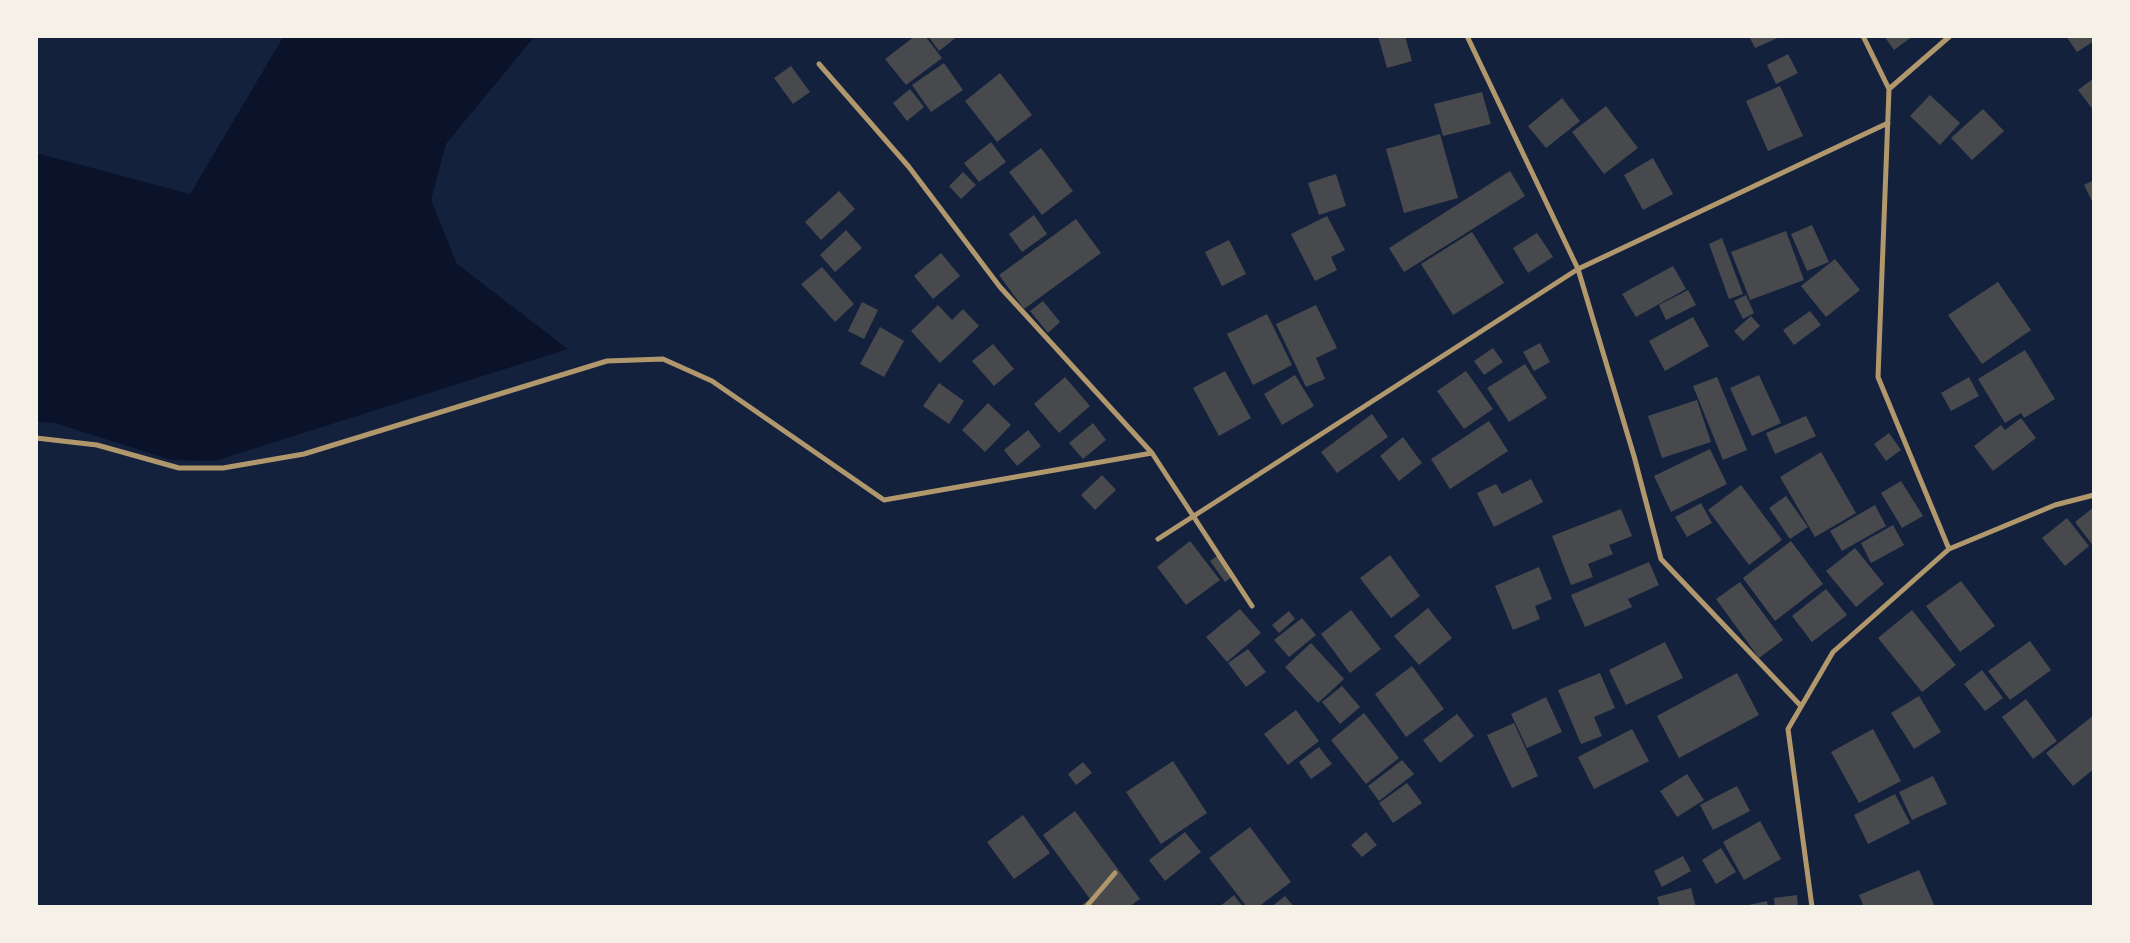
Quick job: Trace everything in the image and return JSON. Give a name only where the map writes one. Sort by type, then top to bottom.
[{"type":"street","points":[[1467,36],[1578,269],[1634,456],[1661,559],[1801,706]]},
{"type":"street","points":[[1863,36],[1889,89],[1878,377],[1949,549]]},
{"type":"street","points":[[1889,89],[1950,36]]},
{"type":"street","points":[[819,64],[909,166],[1000,288],[1152,453],[1192,517],[1252,606]]},
{"type":"street","points":[[1158,539],[1578,269],[1888,123]]},
{"type":"street","points":[[36,438],[97,445],[179,468],[223,468],[304,454],[607,361],[663,359],[712,381],[884,500],[1152,453]]},
{"type":"street","points":[[1812,907],[1788,729],[1833,652],[1949,549],[2054,505],[2094,495]]},
{"type":"street","points":[[1086,907],[1116,873]]},
{"type":"water","points":[[280,36],[535,36],[446,144],[431,200],[457,264],[568,349],[215,461],[171,460],[55,423],[36,422],[36,153],[190,194],[282,39]]},
{"type":"building","points":[[915,36],[925,36],[942,58],[906,85],[885,59]]},
{"type":"building","points":[[928,36],[958,36],[939,51]]},
{"type":"building","points":[[1378,36],[1405,36],[1412,61],[1387,68]]},
{"type":"building","points":[[1749,36],[1782,36],[1755,48]]},
{"type":"building","points":[[1884,36],[1913,36],[1894,50]]},
{"type":"building","points":[[2066,36],[2094,36],[2094,41],[2077,52]]},
{"type":"building","points":[[1788,54],[1798,73],[1776,84],[1767,65]]},
{"type":"building","points":[[944,63],[963,90],[931,112],[912,85]]},
{"type":"building","points":[[791,66],[810,92],[793,104],[774,78]]},
{"type":"building","points":[[1000,73],[1032,115],[997,142],[965,101]]},
{"type":"building","points":[[2094,78],[2094,111],[2078,90]]},
{"type":"building","points":[[1780,86],[1803,136],[1768,151],[1746,101]]},
{"type":"building","points":[[910,89],[924,107],[907,121],[893,103]]},
{"type":"building","points":[[1482,92],[1491,124],[1443,136],[1434,104]]},
{"type":"building","points":[[1930,95],[1960,123],[1940,145],[1910,116]]},
{"type":"building","points":[[1562,98],[1580,121],[1546,148],[1528,126]]},
{"type":"building","points":[[1606,106],[1638,148],[1604,174],[1572,132]]},
{"type":"building","points":[[1983,109],[2004,131],[1972,160],[1951,138]]},
{"type":"building","points":[[1440,134],[1458,198],[1404,213],[1386,149]]},
{"type":"building","points":[[991,142],[1006,162],[979,182],[964,163]]},
{"type":"building","points":[[1041,148],[1073,191],[1042,215],[1009,172]]},
{"type":"building","points":[[1653,158],[1673,194],[1643,210],[1624,175]]},
{"type":"building","points":[[1510,171],[1525,196],[1404,272],[1389,248]]},
{"type":"building","points":[[963,172],[976,185],[961,199],[949,186]]},
{"type":"building","points":[[1336,174],[1346,206],[1319,215],[1308,183]]},
{"type":"building","points":[[2094,180],[2094,205],[2084,185]]},
{"type":"building","points":[[839,191],[855,209],[821,240],[805,222]]},
{"type":"building","points":[[1034,215],[1047,234],[1022,252],[1009,234]]},
{"type":"building","points":[[1327,216],[1345,250],[1331,257],[1337,270],[1315,281],[1291,234]]},
{"type":"building","points":[[1076,219],[1101,253],[1024,309],[999,275]]},
{"type":"building","points":[[1812,225],[1829,262],[1807,271],[1791,234]]},
{"type":"building","points":[[846,230],[862,248],[835,272],[820,255]]},
{"type":"building","points":[[1786,231],[1804,280],[1750,300],[1731,252]]},
{"type":"building","points":[[1472,232],[1504,283],[1453,315],[1421,264]]},
{"type":"building","points":[[1537,233],[1553,257],[1528,273],[1513,248]]},
{"type":"building","points":[[1722,238],[1743,294],[1729,299],[1709,244]]},
{"type":"building","points":[[1229,240],[1246,274],[1222,286],[1205,252]]},
{"type":"building","points":[[941,253],[960,276],[933,299],[914,276]]},
{"type":"building","points":[[1835,259],[1860,290],[1826,317],[1801,286]]},
{"type":"building","points":[[1673,266],[1686,289],[1636,317],[1622,294]]},
{"type":"building","points":[[822,267],[854,304],[835,322],[801,284]]},
{"type":"building","points":[[1998,282],[2031,330],[1982,364],[1948,315]]},
{"type":"building","points":[[1688,290],[1696,305],[1666,320],[1659,305]]},
{"type":"building","points":[[1746,295],[1754,313],[1743,319],[1734,301]]},
{"type":"building","points":[[1043,301],[1060,322],[1048,333],[1030,311]]},
{"type":"building","points":[[862,302],[878,310],[864,339],[848,331]]},
{"type":"building","points":[[938,305],[952,320],[963,309],[979,326],[940,363],[911,331]]},
{"type":"building","points":[[1316,305],[1337,348],[1316,358],[1325,379],[1306,387],[1276,324]]},
{"type":"building","points":[[1810,311],[1821,325],[1794,345],[1783,330]]},
{"type":"building","points":[[1267,314],[1292,365],[1253,385],[1227,334]]},
{"type":"building","points":[[1751,316],[1760,326],[1743,341],[1734,331]]},
{"type":"building","points":[[1693,317],[1709,346],[1665,371],[1649,341]]},
{"type":"building","points":[[880,327],[904,341],[884,377],[860,364]]},
{"type":"building","points":[[1540,343],[1550,362],[1534,371],[1523,352]]},
{"type":"building","points":[[993,344],[1014,369],[994,386],[972,361]]},
{"type":"building","points":[[1493,348],[1503,362],[1484,375],[1474,361]]},
{"type":"building","points":[[2025,350],[2055,399],[2024,418],[2021,413],[2005,423],[1978,379]]},
{"type":"building","points":[[1525,364],[1547,398],[1509,422],[1487,388]]},
{"type":"building","points":[[1225,371],[1251,418],[1219,436],[1193,388]]},
{"type":"building","points":[[1466,371],[1493,409],[1464,429],[1437,391]]},
{"type":"building","points":[[1295,375],[1314,406],[1282,425],[1264,394]]},
{"type":"building","points":[[1759,375],[1781,423],[1752,436],[1730,388]]},
{"type":"building","points":[[1065,377],[1090,406],[1059,433],[1034,404]]},
{"type":"building","points":[[1717,377],[1747,450],[1723,460],[1693,386]]},
{"type":"building","points":[[1969,377],[1979,396],[1951,411],[1941,393]]},
{"type":"building","points":[[939,383],[964,401],[949,424],[923,406]]},
{"type":"building","points":[[1697,400],[1711,442],[1662,458],[1648,416]]},
{"type":"building","points":[[988,403],[1011,425],[985,452],[962,430]]},
{"type":"building","points":[[1372,414],[1388,437],[1337,473],[1321,452]]},
{"type":"building","points":[[1806,416],[1816,436],[1775,454],[1766,433]]},
{"type":"building","points":[[2021,418],[2036,438],[1993,471],[1974,446],[2001,425],[2005,430]]},
{"type":"building","points":[[1489,421],[1508,451],[1450,489],[1431,459]]},
{"type":"building","points":[[1093,423],[1106,440],[1083,459],[1069,443]]},
{"type":"building","points":[[1028,430],[1041,446],[1017,466],[1004,450]]},
{"type":"building","points":[[1889,433],[1901,450],[1886,461],[1874,444]]},
{"type":"building","points":[[1403,437],[1422,463],[1399,481],[1380,456]]},
{"type":"building","points":[[1710,449],[1727,484],[1671,512],[1654,476]]},
{"type":"building","points":[[1821,452],[1856,513],[1815,537],[1780,477]]},
{"type":"building","points":[[1102,475],[1116,490],[1095,510],[1081,495]]},
{"type":"building","points":[[1531,479],[1543,502],[1494,527],[1477,493],[1496,484],[1502,494]]},
{"type":"building","points":[[1901,481],[1923,516],[1902,528],[1881,493]]},
{"type":"building","points":[[1741,485],[1782,540],[1749,565],[1708,510]]},
{"type":"building","points":[[1786,496],[1808,527],[1790,539],[1769,508]]},
{"type":"building","points":[[1701,503],[1712,523],[1687,537],[1675,517]]},
{"type":"building","points":[[1875,505],[1886,526],[1842,551],[1830,531]]},
{"type":"building","points":[[2094,507],[2094,547],[2075,522]]},
{"type":"building","points":[[1621,509],[1632,536],[1609,545],[1613,554],[1588,564],[1593,577],[1571,585],[1552,536]]},
{"type":"building","points":[[2067,518],[2089,546],[2065,566],[2042,538]]},
{"type":"building","points":[[1893,525],[1904,545],[1871,563],[1861,543]]},
{"type":"building","points":[[1190,541],[1220,580],[1186,605],[1157,567]]},
{"type":"building","points":[[1791,541],[1823,584],[1775,621],[1743,578]]},
{"type":"building","points":[[1855,548],[1884,584],[1856,607],[1826,571]]},
{"type":"building","points":[[1220,554],[1234,575],[1225,582],[1210,561]]},
{"type":"building","points":[[1390,555],[1420,596],[1391,618],[1360,578]]},
{"type":"building","points":[[1649,562],[1659,585],[1628,599],[1632,607],[1585,627],[1571,595]]},
{"type":"building","points":[[1539,567],[1552,599],[1535,606],[1540,619],[1513,630],[1495,586]]},
{"type":"building","points":[[1961,581],[1995,626],[1960,652],[1926,606]]},
{"type":"building","points":[[1740,582],[1783,640],[1759,658],[1716,599]]},
{"type":"building","points":[[1826,589],[1847,615],[1812,642],[1792,616]]},
{"type":"building","points":[[1428,608],[1452,638],[1419,665],[1394,636]]},
{"type":"building","points":[[1240,609],[1261,633],[1227,662],[1206,637]]},
{"type":"building","points":[[1351,610],[1381,649],[1350,673],[1321,634]]},
{"type":"building","points":[[1912,610],[1956,665],[1922,692],[1878,638]]},
{"type":"building","points":[[1289,611],[1295,619],[1279,633],[1272,625]]},
{"type":"building","points":[[1302,618],[1316,635],[1289,657],[1274,640]]},
{"type":"building","points":[[2030,641],[2051,670],[2010,700],[1988,671]]},
{"type":"building","points":[[1665,642],[1683,678],[1626,705],[1609,670]]},
{"type":"building","points":[[1311,643],[1344,679],[1318,703],[1285,667]]},
{"type":"building","points":[[1248,649],[1266,672],[1246,687],[1228,663]]},
{"type":"building","points":[[1412,666],[1444,709],[1406,737],[1375,694]]},
{"type":"building","points":[[1982,670],[2003,698],[1985,711],[1964,684]]},
{"type":"building","points":[[1600,673],[1615,708],[1594,717],[1602,736],[1581,744],[1558,690]]},
{"type":"building","points":[[1737,673],[1759,715],[1679,758],[1657,716]]},
{"type":"building","points":[[1342,686],[1360,707],[1340,724],[1322,702]]},
{"type":"building","points":[[1919,696],[1941,732],[1914,749],[1891,713]]},
{"type":"building","points":[[1546,697],[1562,732],[1527,748],[1511,714]]},
{"type":"building","points":[[2026,699],[2057,741],[2033,759],[2002,717]]},
{"type":"building","points":[[1296,710],[1319,741],[1288,765],[1264,734]]},
{"type":"building","points":[[1364,713],[1399,758],[1366,784],[1331,740]]},
{"type":"building","points":[[1457,714],[1474,736],[1440,763],[1423,740]]},
{"type":"building","points":[[2094,715],[2094,769],[2073,786],[2046,753]]},
{"type":"building","points":[[1514,723],[1538,776],[1512,788],[1487,735]]},
{"type":"building","points":[[1632,729],[1649,761],[1594,789],[1578,757]]},
{"type":"building","points":[[1873,729],[1901,781],[1859,803],[1831,752]]},
{"type":"building","points":[[1319,747],[1332,764],[1311,779],[1299,762]]},
{"type":"building","points":[[1402,760],[1414,774],[1379,801],[1368,786]]},
{"type":"building","points":[[1173,761],[1207,813],[1161,844],[1126,792]]},
{"type":"building","points":[[1083,762],[1092,773],[1076,785],[1068,774]]},
{"type":"building","points":[[1687,774],[1704,800],[1677,817],[1660,791]]},
{"type":"building","points":[[1933,776],[1947,804],[1912,820],[1899,792]]},
{"type":"building","points":[[1407,783],[1422,803],[1393,823],[1379,803]]},
{"type":"building","points":[[1737,786],[1750,811],[1713,830],[1700,805]]},
{"type":"building","points":[[1895,794],[1910,823],[1868,844],[1854,815]]},
{"type":"building","points":[[1075,811],[1140,899],[1129,907],[1079,907],[1090,899],[1043,835]]},
{"type":"building","points":[[1023,815],[1050,853],[1014,879],[987,842]]},
{"type":"building","points":[[1760,821],[1781,859],[1744,880],[1723,842]]},
{"type":"building","points":[[1250,827],[1291,882],[1258,907],[1247,907],[1209,858]]},
{"type":"building","points":[[1185,832],[1201,852],[1165,881],[1149,860]]},
{"type":"building","points":[[1366,832],[1377,845],[1362,857],[1351,845]]},
{"type":"building","points":[[1721,848],[1736,872],[1716,884],[1702,860]]},
{"type":"building","points":[[1683,856],[1691,871],[1662,887],[1654,871]]},
{"type":"building","points":[[1919,870],[1935,907],[1864,907],[1859,895]]},
{"type":"building","points":[[1691,888],[1696,907],[1660,907],[1657,897]]},
{"type":"building","points":[[1234,895],[1243,907],[1219,907]]},
{"type":"building","points":[[1797,895],[1798,907],[1775,907],[1774,898]]},
{"type":"building","points":[[1285,896],[1294,907],[1271,907]]},
{"type":"building","points":[[1767,901],[1768,907],[1744,907],[1744,906]]}]
